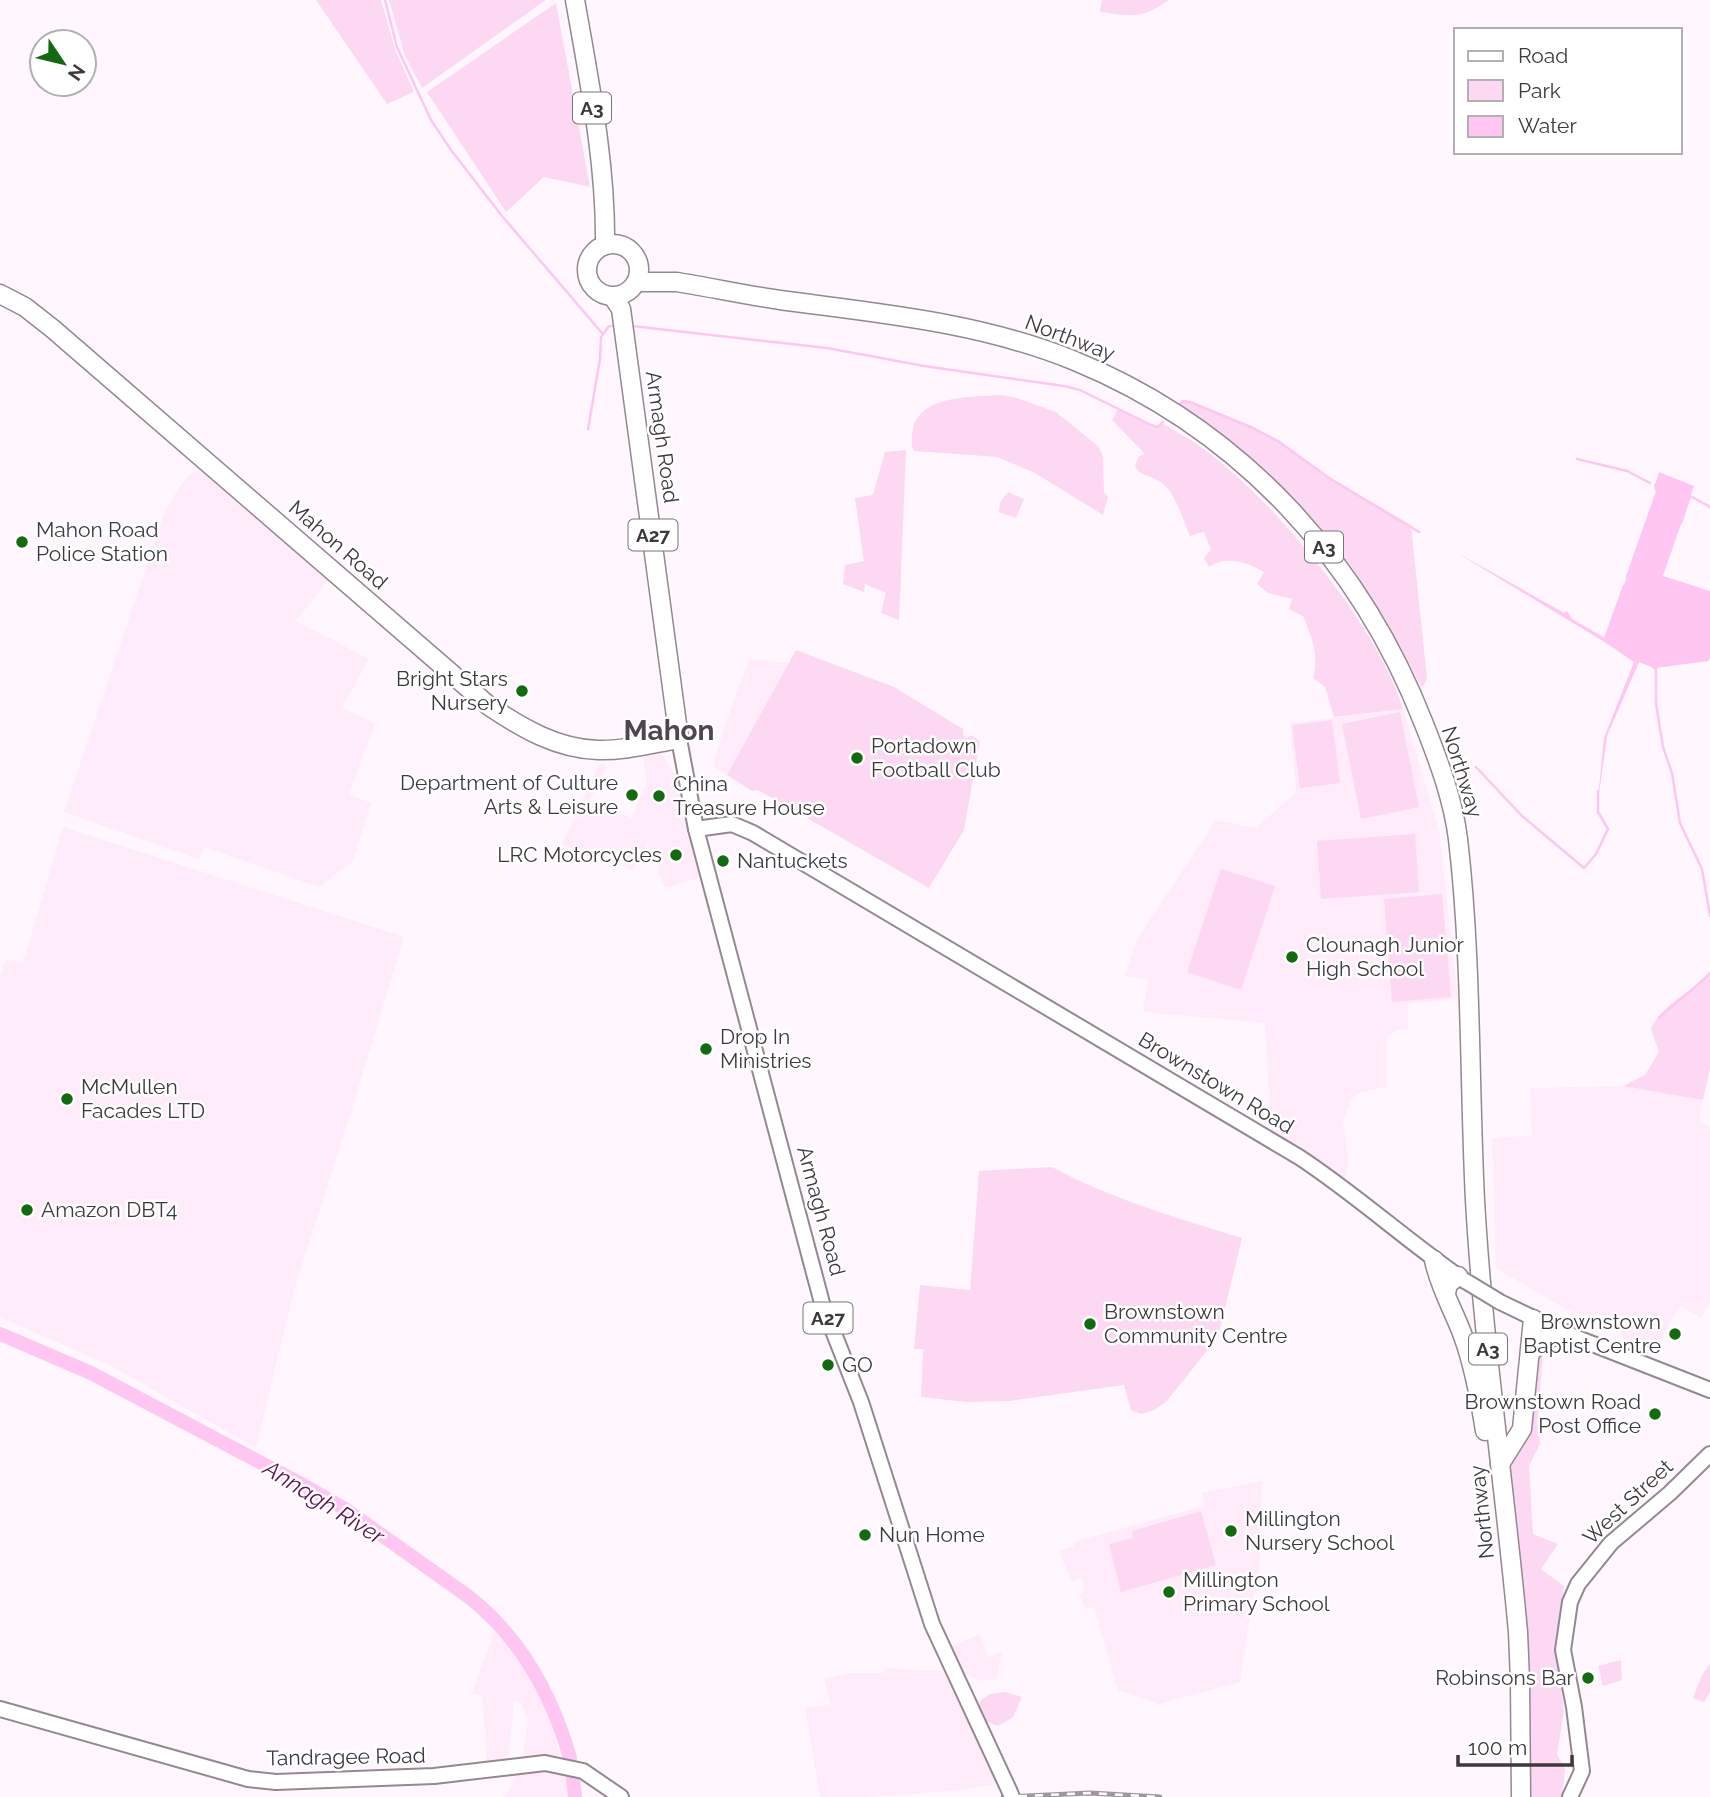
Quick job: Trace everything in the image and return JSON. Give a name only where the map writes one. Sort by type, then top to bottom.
[{"type":"highway","name":"A3","points":[[575,0],[598,150],[605,244]]},
{"type":"highway","name":"A3","points":[[605,217],[639,262]]},
{"type":"highway","points":[[627,247],[605,244],[590,257],[587,274],[595,289],[624,306],[640,274],[639,262]]},
{"type":"highway","name":"Northway","points":[[639,262],[677,282],[958,325],[1039,347],[1111,377],[1173,414],[1250,470],[1304,523],[1352,584],[1378,627],[1413,696],[1445,781],[1458,839],[1466,953],[1475,1203],[1518,1644],[1521,1797]]},
{"type":"highway","name":"Northway","points":[[624,306],[677,282]]},
{"type":"highway","name":"Mahon Road","points":[[0,294],[25,307],[53,328],[489,706],[522,728],[556,743],[598,750],[679,739]]},
{"type":"highway","name":"Armagh Road","points":[[624,306],[679,739]]},
{"type":"highway","points":[[1434,1260],[1436,1272],[1464,1338],[1478,1389],[1488,1448],[1502,1484]]},
{"type":"highway","points":[[1446,1293],[1448,1284],[1462,1279]]},
{"type":"highway","points":[[1500,1464],[1522,1429],[1533,1319]]},
{"type":"highway","points":[[1531,1352],[1550,1336],[1567,1334]]},
{"type":"main road","name":"A27","points":[[679,739],[696,829]]},
{"type":"main road","name":"Brownstown Road","points":[[696,829],[732,824],[750,831],[1299,1157],[1330,1178],[1434,1260],[1500,1302],[1567,1334],[1710,1390]]},
{"type":"main road","name":"Armagh Road","points":[[696,829],[822,1303],[861,1402],[932,1624],[1011,1793]]},
{"type":"main road","name":"West Street","points":[[1570,1797],[1582,1771],[1563,1650],[1570,1602],[1578,1584],[1611,1543],[1670,1493],[1710,1454]]},
{"type":"main road","name":"Tandragee Road","points":[[0,1709],[248,1779],[275,1782],[434,1776],[545,1763],[575,1769],[596,1778],[621,1797]]},
{"type":"shaded area","points":[[203,470],[329,579],[296,621],[369,659],[342,708],[375,723],[349,794],[371,803],[353,861],[319,887],[204,847],[199,859],[64,812],[165,511],[180,486],[189,475]]},
{"type":"shaded area","points":[[749,659],[789,663],[727,775],[713,766]]},
{"type":"shaded area","name":"Clounagh Junior High School","points":[[1403,709],[1439,830],[1458,999],[1408,1004],[1408,1029],[1387,1036],[1387,1087],[1361,1092],[1351,1099],[1343,1120],[1349,1161],[1344,1183],[1271,1135],[1265,1023],[1143,1012],[1148,980],[1125,976],[1137,939],[1216,820],[1256,828],[1296,792],[1290,723]]},
{"type":"shaded area","points":[[660,751],[677,777],[699,878],[665,888],[648,844],[633,871],[590,852],[585,856],[562,844],[600,763],[607,766],[590,800],[632,818],[647,781],[642,752]]},
{"type":"shaded area","points":[[63,827],[404,937],[294,1290],[256,1448],[111,1366],[0,1317],[0,976],[6,959],[23,963]]},
{"type":"shaded area","points":[[1623,1086],[1703,1100],[1699,1119],[1710,1127],[1710,1303],[1701,1317],[1680,1306],[1651,1355],[1625,1341],[1615,1323],[1599,1314],[1581,1314],[1567,1310],[1496,1268],[1492,1139],[1532,1135],[1530,1088]]},
{"type":"shaded area","name":"Millington Primary School","points":[[1262,1481],[1259,1582],[1253,1598],[1240,1682],[1159,1704],[1118,1690],[1094,1607],[1085,1609],[1079,1594],[1085,1591],[1081,1578],[1072,1581],[1059,1551],[1074,1546],[1073,1542],[1204,1506],[1202,1493]]},
{"type":"shaded area","points":[[494,1632],[511,1645],[535,1683],[548,1714],[560,1757],[549,1755],[523,1759],[528,1719],[522,1705],[514,1700],[508,1761],[487,1762],[482,1695],[472,1694]]},
{"type":"shaded area","points":[[980,1634],[988,1657],[1002,1652],[997,1679],[981,1681],[961,1672],[950,1647]]},
{"type":"shaded area","points":[[885,1668],[944,1671],[997,1784],[962,1790],[870,1797],[820,1797],[805,1708],[831,1704],[824,1679],[848,1673],[884,1673]]},
{"type":"shaded area","points":[[547,1770],[571,1777],[570,1797],[503,1797],[518,1771]]},
{"type":"green space","points":[[316,0],[381,0],[396,52],[414,92],[387,104]]},
{"type":"green space","points":[[389,0],[546,0],[422,88],[405,56]]},
{"type":"green space","points":[[1102,0],[1169,0],[1143,14],[1129,15],[1100,12]]},
{"type":"green space","points":[[556,3],[590,187],[544,177],[506,212],[427,92]]},
{"type":"green space","points":[[1000,395],[1014,397],[1056,412],[1099,447],[1103,457],[1104,492],[1108,497],[1103,515],[1035,473],[997,457],[914,451],[913,429],[926,410],[949,400]]},
{"type":"green space","points":[[1183,401],[1253,428],[1278,441],[1329,478],[1411,525],[1427,679],[1422,688],[1384,619],[1315,523],[1259,467],[1223,437],[1180,409]]},
{"type":"green space","points":[[1118,409],[1158,427],[1162,423],[1194,442],[1228,468],[1266,504],[1313,558],[1358,619],[1377,650],[1403,709],[1334,717],[1325,687],[1313,678],[1315,654],[1312,639],[1303,616],[1289,609],[1292,599],[1268,593],[1257,584],[1264,572],[1251,565],[1222,561],[1209,567],[1204,558],[1211,550],[1204,532],[1190,536],[1170,492],[1159,481],[1135,467],[1138,457],[1145,454],[1112,420]]},
{"type":"green space","points":[[906,450],[899,620],[881,613],[886,593],[865,584],[864,592],[843,584],[845,565],[864,561],[855,498],[873,495],[885,452]]},
{"type":"green space","points":[[1008,492],[1024,499],[1016,518],[999,512],[1000,502]]},
{"type":"green space","name":"Portadown Football Club","points":[[796,650],[894,687],[963,729],[963,735],[967,738],[971,735],[980,741],[964,830],[929,888],[727,775]]},
{"type":"green space","points":[[1400,712],[1419,807],[1361,819],[1342,724]]},
{"type":"green space","points":[[1332,720],[1340,783],[1300,788],[1292,725]]},
{"type":"green space","points":[[1415,834],[1419,892],[1321,899],[1317,841]]},
{"type":"green space","points":[[1221,869],[1275,886],[1241,990],[1187,972]]},
{"type":"green space","points":[[1442,894],[1451,997],[1392,1002],[1384,899]]},
{"type":"green space","points":[[1710,973],[1710,1068],[1703,1100],[1623,1086],[1645,1075],[1659,1052],[1651,1029],[1655,1021]]},
{"type":"green space","points":[[1052,1167],[1121,1198],[1242,1238],[1218,1337],[1166,1402],[1141,1414],[1131,1410],[1124,1385],[1009,1401],[967,1402],[921,1397],[923,1349],[914,1349],[920,1285],[970,1290],[979,1171]]},
{"type":"green space","points":[[1543,1353],[1538,1417],[1540,1444],[1529,1466],[1533,1534],[1558,1544],[1541,1569],[1564,1586],[1555,1648],[1564,1711],[1557,1754],[1565,1769],[1562,1797],[1528,1797],[1509,1462],[1536,1360]]},
{"type":"green space","points":[[1201,1511],[1216,1565],[1121,1592],[1109,1544],[1133,1538],[1132,1531]]},
{"type":"green space","points":[[1621,1660],[1622,1680],[1603,1686],[1598,1666]]},
{"type":"green space","points":[[1710,1664],[1710,1692],[1704,1702],[1693,1698],[1702,1675]]},
{"type":"green space","points":[[1005,1692],[1022,1697],[1013,1717],[998,1726],[983,1720],[979,1710],[980,1701],[990,1694]]},
{"type":"water","points":[[1659,472],[1694,486],[1663,576],[1710,591],[1710,655],[1707,660],[1668,664],[1656,669],[1639,662],[1607,736],[1597,808],[1604,738],[1634,662],[1454,551],[1564,613],[1567,611],[1572,619],[1605,638],[1657,492],[1655,485]]},
{"type":"waterway","points":[[385,0],[397,47],[431,120],[502,216],[602,333]]},
{"type":"waterway","points":[[588,429],[601,337],[609,326],[615,326]]},
{"type":"waterway","points":[[632,326],[827,348],[924,366],[1064,386],[1080,390],[1151,425],[1158,427],[1163,422]]},
{"type":"waterway","points":[[1180,404],[1183,401],[1190,402],[1278,441],[1329,478],[1419,532]]},
{"type":"waterway","points":[[1577,459],[1627,471],[1650,483]]},
{"type":"waterway","points":[[1627,577],[1657,492],[1655,485]]},
{"type":"waterway","points":[[1681,523],[1690,496],[1710,507]]},
{"type":"waterway","points":[[1605,639],[1624,586]]},
{"type":"waterway","points":[[1661,666],[1707,660],[1710,655]]},
{"type":"waterway","points":[[1653,667],[1656,669],[1656,704],[1663,747],[1672,773],[1680,823],[1702,869],[1710,916]]},
{"type":"waterway","points":[[1476,767],[1522,816],[1584,868],[1596,854],[1608,829],[1598,812],[1598,791]]},
{"type":"waterway","points":[[1659,1018],[1710,973]]},
{"type":"waterway","name":"Annagh River","points":[[0,1334],[91,1373],[305,1486],[345,1509],[469,1597],[504,1631],[532,1669],[554,1712],[570,1758]]},
{"type":"waterway","name":"Annagh River","points":[[573,1778],[575,1797]]},
{"type":"railway","points":[[1003,1797],[1090,1793],[1160,1797]]},
{"type":"place","name":"Mahon Road Police Station","points":[[22,542]]},
{"type":"place","name":"Bright Stars Nursery","points":[[522,691]]},
{"type":"place","name":"Portadown Football Club","points":[[857,758]]},
{"type":"place","name":"Department of Culture Arts & Leisure","points":[[632,795]]},
{"type":"place","name":"China Treasure House","points":[[659,796]]},
{"type":"place","name":"LRC Motorcycles","points":[[676,855]]},
{"type":"place","name":"Nantuckets","points":[[723,861]]},
{"type":"place","name":"Clounagh Junior High School","points":[[1292,957]]},
{"type":"place","name":"Drop In Ministries","points":[[706,1049]]},
{"type":"place","name":"McMullen Facades LTD","points":[[67,1099]]},
{"type":"place","name":"Amazon DBT4","points":[[27,1210]]},
{"type":"place","name":"Brownstown Community Centre","points":[[1090,1324]]},
{"type":"place","name":"Brownstown Baptist Centre","points":[[1675,1334]]},
{"type":"place","name":"GO","points":[[828,1365]]},
{"type":"place","name":"Brownstown Road Post Office","points":[[1655,1414]]},
{"type":"place","name":"Millington Nursery School","points":[[1231,1531]]},
{"type":"place","name":"Nun Home","points":[[865,1535]]},
{"type":"place","name":"Millington Primary School","points":[[1169,1592]]},
{"type":"place","name":"Robinsons Bar","points":[[1588,1678]]},
{"type":"district","name":"Mahon","points":[[669,730]]}]
